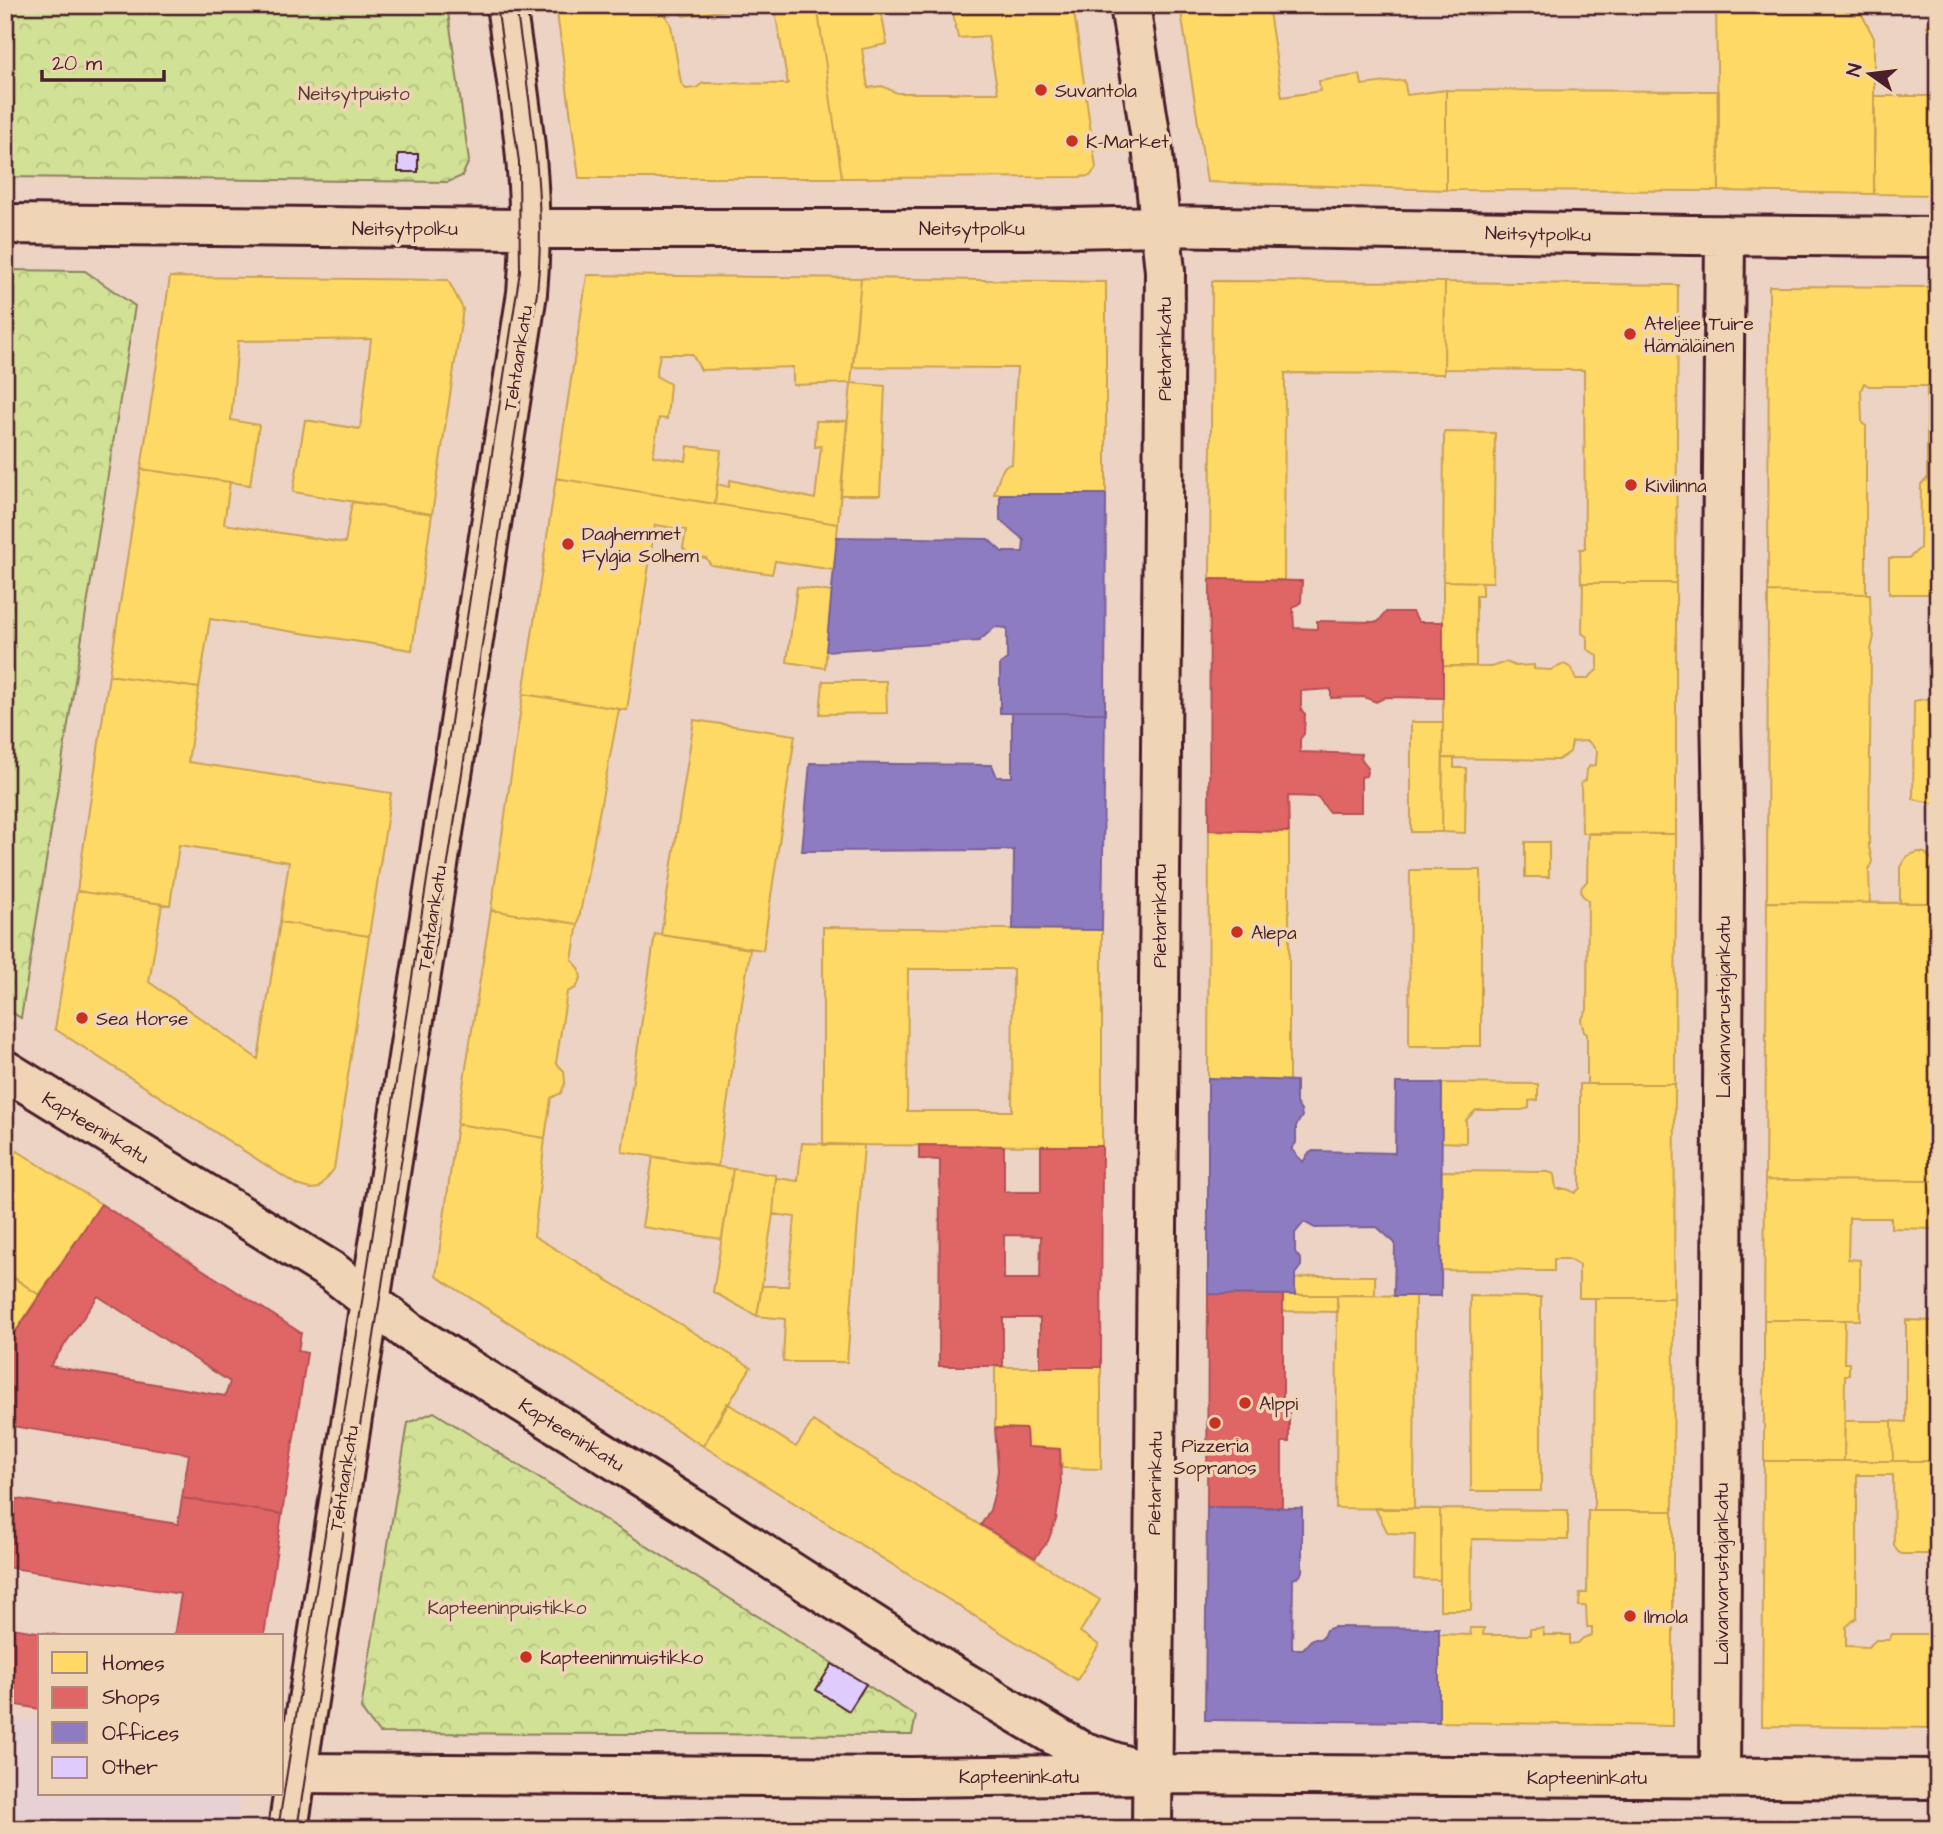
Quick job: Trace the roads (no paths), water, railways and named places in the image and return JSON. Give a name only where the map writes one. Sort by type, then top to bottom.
[{"type":"street","name":"Tehtaankatu","points":[[288,1829],[527,293],[531,229],[526,149],[506,5]]},
{"type":"street","name":"Pietarinkatu","points":[[1130,5],[1152,146],[1165,271],[1152,1829]]},
{"type":"street","name":"Neitsytpolku","points":[[5,224],[531,229],[1027,229],[1160,226],[1938,237]]},
{"type":"street","name":"Laivanvarustajankatu","points":[[1720,1778],[1724,897],[1721,706],[1725,235]]},
{"type":"street","name":"Kapteeninkatu","points":[[5,1070],[334,1272],[408,1331],[947,1672],[1079,1750],[1152,1774]]},
{"type":"street","name":"Kapteeninkatu","points":[[298,1773],[912,1777],[1152,1774],[1938,1779]]},
{"type":"tram line","points":[[284,1791],[372,1239],[520,271],[519,162],[497,5]]},
{"type":"tram line","points":[[297,1829],[537,293],[540,257],[538,185],[516,5]]},
{"type":"tram line","points":[[278,1829],[283,1796]]},
{"type":"place","name":"Suvantola","points":[[1041,90]]},
{"type":"place","name":"K-Market","points":[[1072,141]]},
{"type":"place","name":"Ateljee Tuire Hämäläinen","points":[[1630,334]]},
{"type":"place","name":"Kivilinna","points":[[1631,485]]},
{"type":"place","name":"Daghemmet Fylgia Solhem","points":[[568,544]]},
{"type":"place","name":"Alepa","points":[[1237,932]]},
{"type":"place","name":"Sea Horse","points":[[82,1018]]},
{"type":"place","name":"Alppi","points":[[1245,1403]]},
{"type":"place","name":"Pizzeria Sopranos","points":[[1215,1423]]},
{"type":"place","name":"Ilmola","points":[[1630,1616]]},
{"type":"place","name":"Kapteeninmuistikko","points":[[526,1657]]},
{"type":"park label","name":"Neitsytpuisto","points":[[354,93]]},
{"type":"park label","name":"Kapteeninpuistikko","points":[[507,1607]]}]
